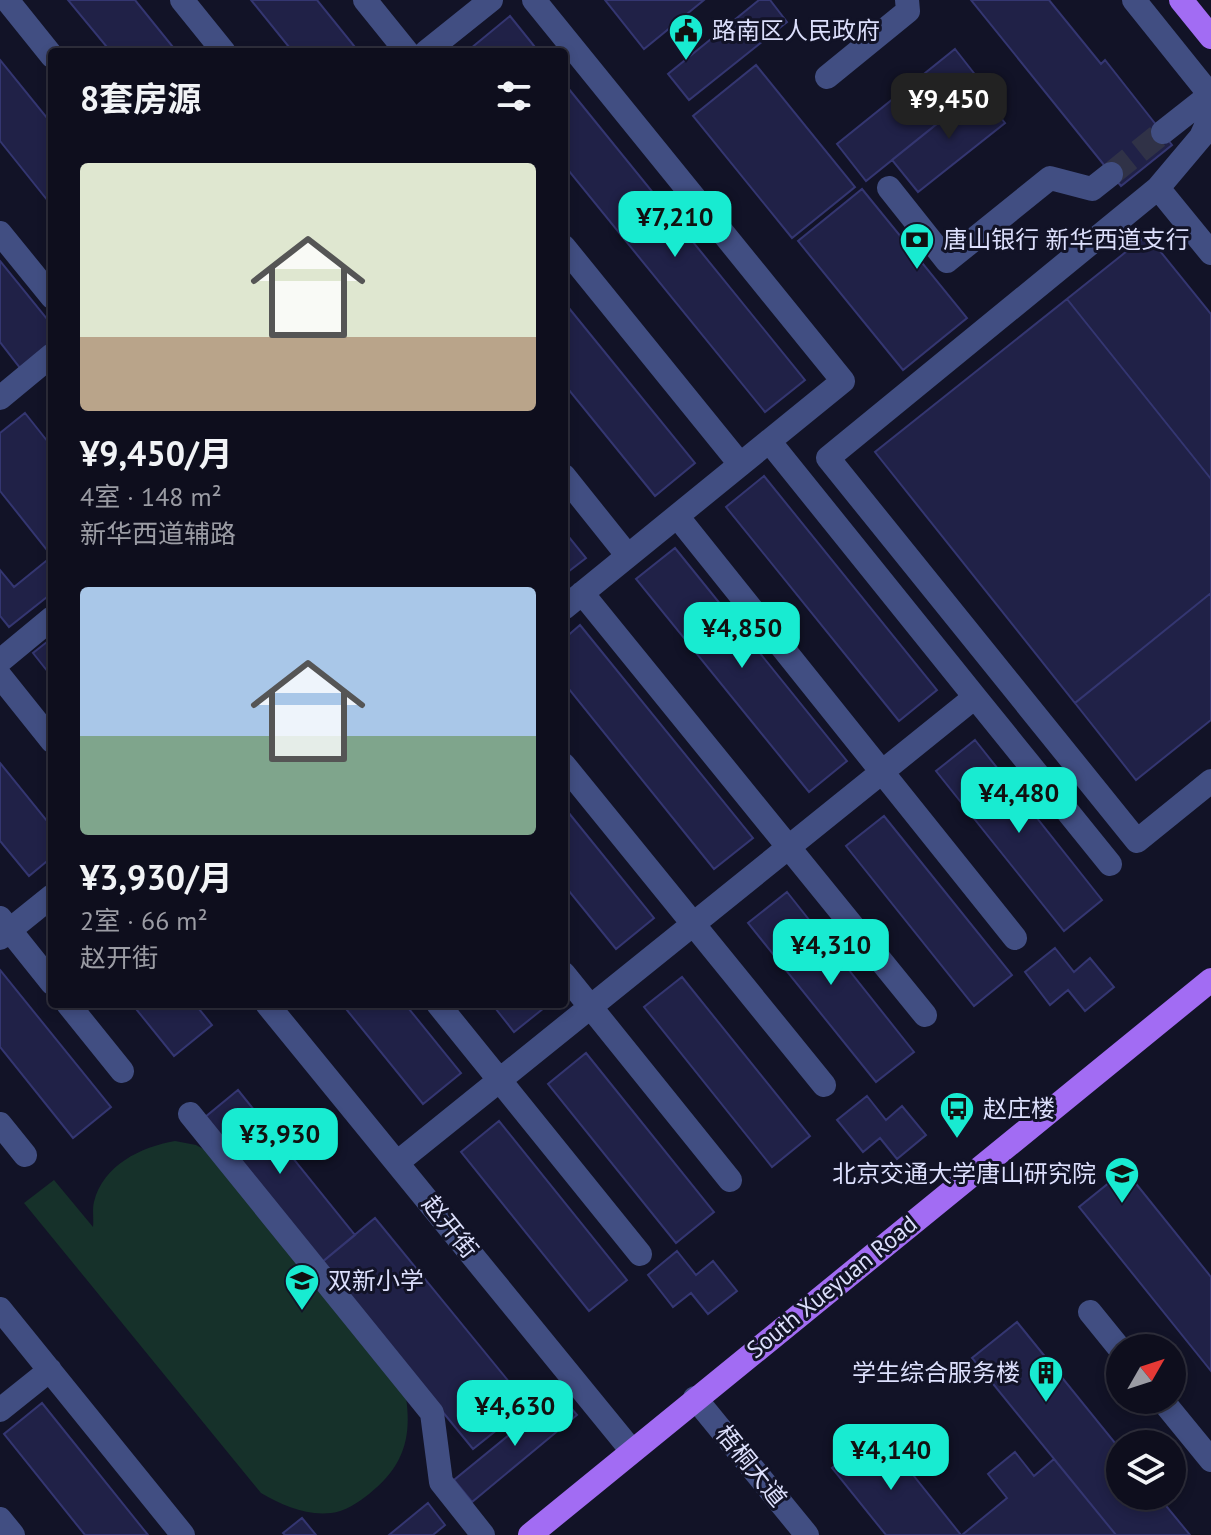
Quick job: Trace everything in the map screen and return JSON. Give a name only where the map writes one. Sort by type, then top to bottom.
[{"type":"main road","points":[[1181,0],[1211,37]]},
{"type":"main road","name":"South Xueyuan Road","points":[[530,1535],[1211,980]]},
{"type":"street","points":[[7,0],[48,51]]},
{"type":"street","points":[[182,0],[221,48]]},
{"type":"street","points":[[365,0],[404,48]]},
{"type":"street","points":[[431,48],[491,0]]},
{"type":"street","points":[[534,0],[843,381],[573,600],[789,847],[925,1015]]},
{"type":"street","points":[[827,77],[908,11],[907,0]]},
{"type":"street","points":[[1134,0],[1211,95],[1163,132]]},
{"type":"street","points":[[1211,115],[1201,137],[1158,188],[828,458],[1137,841],[1211,781]]},
{"type":"street","points":[[889,188],[947,261],[1050,178],[1092,189],[1111,174]]},
{"type":"street","points":[[1158,188],[1211,253]]},
{"type":"street","points":[[0,233],[48,292]]},
{"type":"street","points":[[568,252],[740,464]]},
{"type":"street","points":[[0,398],[48,358]]},
{"type":"street","points":[[769,441],[1110,864]]},
{"type":"street","points":[[568,481],[628,556]]},
{"type":"street","points":[[677,516],[1015,938]]},
{"type":"street","points":[[0,661],[48,621]]},
{"type":"street","points":[[0,676],[48,736]]},
{"type":"street","points":[[398,1162],[975,697]]},
{"type":"street","points":[[568,770],[824,1085]]},
{"type":"street","points":[[48,899],[3,929],[48,979]]},
{"type":"street","points":[[568,979],[730,1180]]},
{"type":"street","points":[[71,1008],[122,1071]]},
{"type":"street","name":"赵开街","points":[[270,1008],[632,1451]]},
{"type":"street","points":[[441,1008],[640,1254]]},
{"type":"street","points":[[190,1114],[432,1413],[441,1482],[483,1535]]},
{"type":"street","points":[[0,1124],[25,1155]]},
{"type":"street","points":[[0,1309],[183,1535]]},
{"type":"street","points":[[1090,1312],[1108,1334]]},
{"type":"street","points":[[0,1410],[50,1370]]},
{"type":"street","name":"梧桐大道","points":[[695,1398],[807,1535]]},
{"type":"street","points":[[1173,1414],[1211,1460]]},
{"type":"street","points":[[0,1519],[13,1535]]},
{"type":"green space","points":[[175,1141],[196,1145],[220,1158],[406,1397],[408,1426],[397,1463],[381,1484],[346,1509],[312,1513],[261,1493],[24,1203],[54,1180],[93,1227],[93,1205],[99,1189],[115,1168],[137,1153]]},
{"type":"building","points":[[68,0],[135,0],[174,48],[108,48]]},
{"type":"building","points":[[251,0],[317,0],[356,48],[290,48]]},
{"type":"building","points":[[605,0],[704,0],[644,49]]},
{"type":"building","points":[[759,0],[770,0],[787,22],[689,100],[668,74]]},
{"type":"building","points":[[971,0],[1049,0],[1101,64],[1105,60],[1172,145],[1121,186]]},
{"type":"building","points":[[510,16],[536,48],[471,48]]},
{"type":"building","points":[[955,49],[984,86],[866,181],[837,144]]},
{"type":"building","points":[[0,60],[48,119],[48,201],[0,141]]},
{"type":"building","points":[[756,65],[855,187],[792,238],[693,116]]},
{"type":"building","points":[[568,88],[805,380],[765,412],[568,170]]},
{"type":"building","points":[[979,90],[1005,123],[918,192],[892,160]]},
{"type":"building","points":[[862,189],[967,318],[903,370],[798,241]]},
{"type":"building","points":[[1147,235],[1211,314],[1211,479],[1067,299]]},
{"type":"building","points":[[0,261],[48,320],[48,354],[24,373],[0,342]]},
{"type":"building","points":[[1067,299],[1211,479],[1211,593],[1075,703],[875,452]]},
{"type":"building","points":[[568,307],[695,463],[655,496],[568,389]]},
{"type":"building","points":[[25,413],[48,442],[47,550],[0,491],[0,433]]},
{"type":"building","points":[[764,476],[937,690],[899,721],[726,507]]},
{"type":"building","points":[[568,536],[586,558],[568,572]]},
{"type":"building","points":[[675,548],[847,761],[809,792],[636,579]]},
{"type":"building","points":[[48,559],[48,596],[9,627],[0,616],[0,570],[14,587]]},
{"type":"building","points":[[1211,593],[1211,720],[1136,780],[1075,703]]},
{"type":"building","points":[[580,625],[753,838],[714,869],[568,688],[568,636]]},
{"type":"building","points":[[48,641],[48,672],[33,653]]},
{"type":"building","points":[[975,740],[1102,900],[1064,931],[936,771]]},
{"type":"building","points":[[0,763],[48,822],[48,860],[29,876],[0,841]]},
{"type":"building","points":[[568,812],[654,918],[616,949],[568,890]]},
{"type":"building","points":[[884,816],[1012,975],[974,1006],[846,846]]},
{"type":"building","points":[[787,892],[914,1052],[876,1082],[748,923]]},
{"type":"building","points":[[1055,948],[1074,972],[1090,958],[1114,987],[1085,1011],[1068,990],[1050,1005],[1025,972]]},
{"type":"building","points":[[0,970],[111,1107],[73,1138],[0,1047]]},
{"type":"building","points":[[682,977],[810,1136],[772,1167],[644,1007]]},
{"type":"building","points":[[135,1008],[198,1008],[212,1025],[174,1056]]},
{"type":"building","points":[[345,1008],[408,1008],[461,1073],[423,1104]]},
{"type":"building","points":[[495,1008],[544,1008],[514,1032]]},
{"type":"building","points":[[586,1053],[714,1212],[676,1243],[548,1084]]},
{"type":"building","points":[[238,1090],[355,1235],[321,1263],[204,1118]]},
{"type":"building","points":[[867,1096],[886,1120],[902,1106],[926,1135],[897,1159],[880,1138],[863,1152],[837,1120]]},
{"type":"building","points":[[499,1121],[627,1280],[589,1311],[461,1152]]},
{"type":"building","points":[[1125,1170],[1211,1277],[1211,1371],[1186,1340],[1186,1334],[1181,1334],[1079,1207]]},
{"type":"building","points":[[375,1218],[528,1405],[473,1449],[321,1263]]},
{"type":"building","points":[[677,1251],[696,1275],[713,1261],[737,1291],[708,1314],[691,1293],[673,1307],[648,1275]]},
{"type":"building","name":"学生综合服务楼","points":[[1017,1322],[1106,1432],[1106,1510],[1169,1510],[1190,1535],[1116,1535],[972,1358]]},
{"type":"building","points":[[559,1394],[577,1415],[472,1502],[454,1480]]},
{"type":"building","points":[[42,1403],[148,1535],[85,1535],[4,1434]]},
{"type":"building","name":"学生综合服务楼","points":[[878,1431],[961,1535],[886,1535],[832,1468]]},
{"type":"building","points":[[1015,1452],[1034,1476],[1054,1459],[1116,1535],[962,1535],[1007,1498],[988,1474]]},
{"type":"building","points":[[428,1503],[445,1525],[433,1535],[389,1535]]},
{"type":"building","points":[[302,1518],[316,1535],[283,1533]]},
{"type":"tunnel","points":[[1111,174],[1163,132]]},
{"type":"place","name":"路南区人民政府","points":[[686,62]]},
{"type":"place","name":"唐山银行 新华西道支行","points":[[917,271]]},
{"type":"place","name":"赵庄楼","points":[[957,1140]]},
{"type":"place","name":"北京交通大学唐山研究院","points":[[1122,1205]]},
{"type":"place","name":"双新小学","points":[[302,1312]]},
{"type":"place","name":"学生综合服务楼","points":[[1046,1404]]}]
